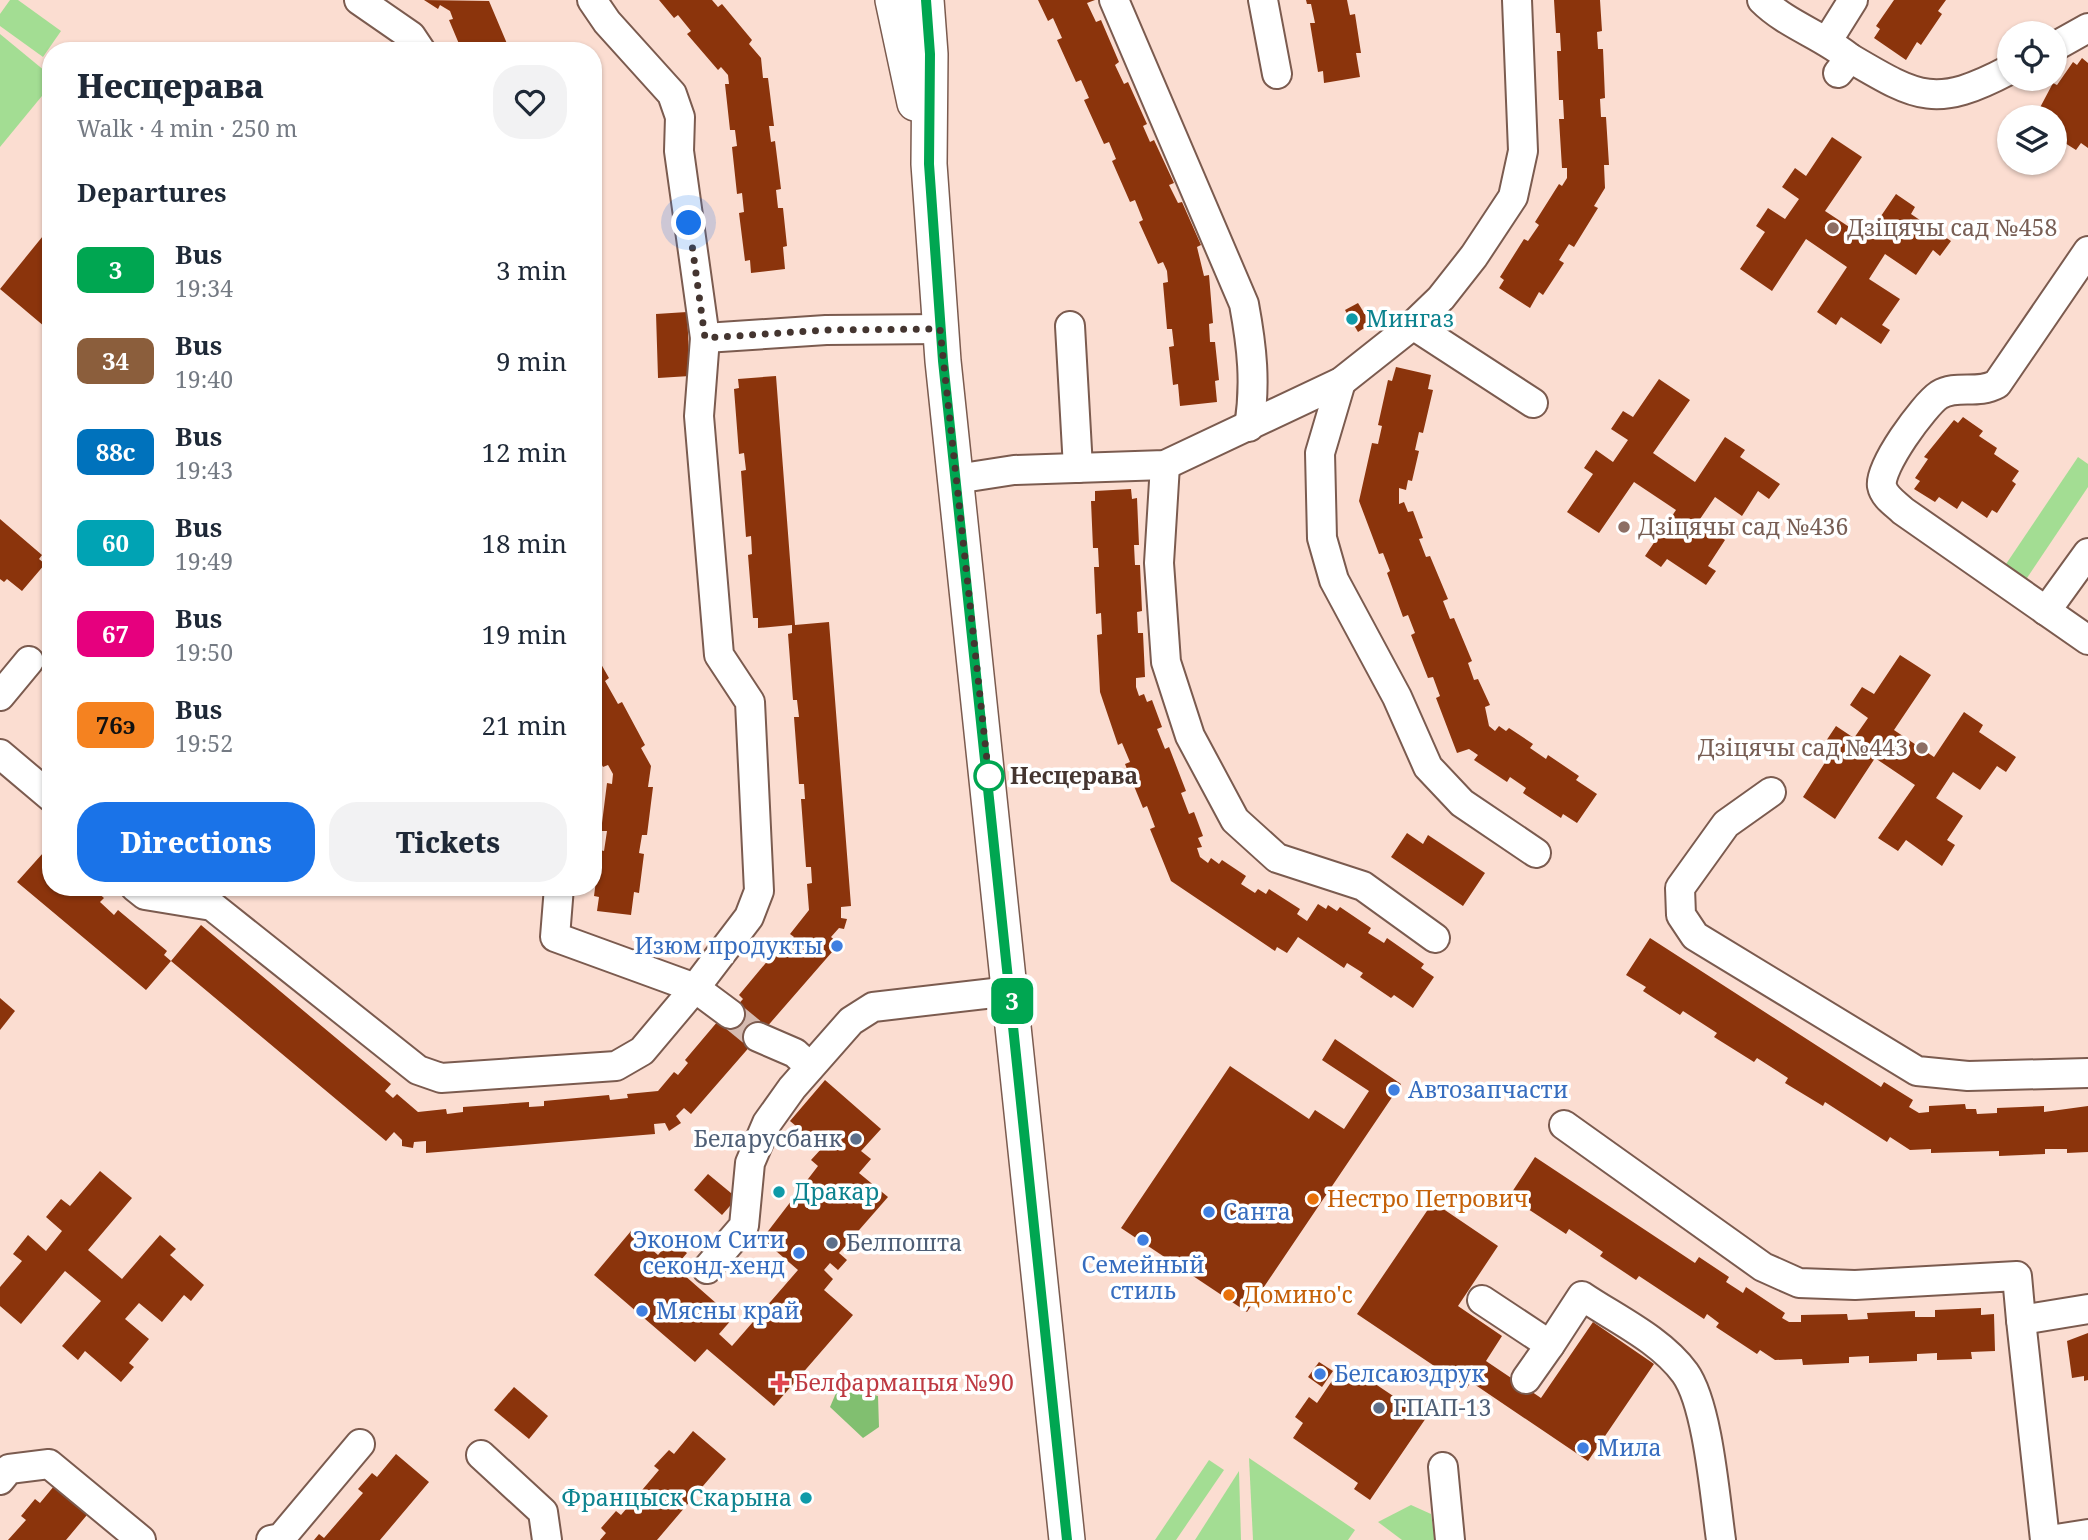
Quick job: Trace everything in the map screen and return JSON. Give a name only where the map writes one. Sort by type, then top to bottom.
[{"type":"main road","points":[[893,0],[929,164]]},
{"type":"main road","points":[[926,0],[930,54],[929,164],[940,329],[1067,1540]]},
{"type":"street","points":[[359,0],[411,36],[415,42]]},
{"type":"street","points":[[151,896],[212,906],[418,1070],[441,1078],[616,1066],[642,1051],[695,988],[749,917],[759,891],[750,702],[719,655],[699,416],[705,338],[679,152],[680,117],[672,94],[607,22],[593,0]]},
{"type":"street","points":[[1114,0],[1244,304],[1253,351],[1255,391],[1249,427]]},
{"type":"street","points":[[1263,0],[1277,74]]},
{"type":"street","points":[[956,479],[1014,470],[1165,465],[1341,382],[1413,325],[1441,298],[1474,256],[1513,197],[1523,151],[1517,0]]},
{"type":"street","points":[[1762,0],[1782,17],[1828,40],[1844,66],[1896,85],[1931,96],[1952,94],[1997,77]]},
{"type":"street","points":[[1828,40],[1853,0]]},
{"type":"street","points":[[2067,40],[2088,28]]},
{"type":"street","points":[[2088,251],[1997,384],[1984,391],[1956,389],[1940,394],[1925,408],[1883,475],[1882,487],[1903,511],[2088,640]]},
{"type":"street","points":[[1413,325],[1533,403]]},
{"type":"street","points":[[1070,326],[1078,467]]},
{"type":"street","points":[[705,338],[826,330],[940,329]]},
{"type":"street","points":[[1341,382],[1320,453],[1322,538],[1334,580],[1397,696],[1428,767],[1462,803],[1535,853]]},
{"type":"street","points":[[1165,465],[1159,563],[1166,662],[1190,736],[1235,820],[1277,858],[1363,886],[1435,937]]},
{"type":"street","points":[[2046,611],[2088,553]]},
{"type":"street","points":[[0,696],[29,661]]},
{"type":"street","points":[[0,754],[42,789]]},
{"type":"street","points":[[1771,792],[1726,824],[1680,888],[1681,915],[1695,936],[1917,1071],[1968,1076],[2088,1073]]},
{"type":"street","points":[[558,896],[555,937],[695,988],[730,1014]]},
{"type":"street","points":[[707,1269],[744,1226],[751,1163],[767,1123],[810,1067],[851,1021],[873,1007],[1011,991]]},
{"type":"street","points":[[758,1037],[794,1053],[810,1067]]},
{"type":"street","points":[[1564,1125],[1763,1267],[1799,1283],[1855,1285],[2017,1276],[2047,1540],[2088,1534]]},
{"type":"street","points":[[1526,1379],[1582,1296],[1665,1351],[1686,1375],[1701,1414],[1721,1540]]},
{"type":"street","points":[[1482,1300],[1550,1345]]},
{"type":"street","points":[[2021,1320],[2088,1309]]},
{"type":"street","points":[[271,1540],[281,1538],[360,1444]]},
{"type":"street","points":[[481,1455],[543,1512],[547,1540]]},
{"type":"street","points":[[3,1471],[49,1464],[141,1540]]},
{"type":"street","points":[[1443,1467],[1450,1540]]},
{"type":"green space","points":[[10,0],[18,0],[61,31],[53,42],[42,42],[42,56],[0,26],[0,14]]},
{"type":"green space","points":[[0,34],[42,69],[42,96],[0,147]]},
{"type":"green space","points":[[2078,457],[2088,464],[2088,487],[2023,584],[2002,570]]},
{"type":"green space","points":[[839,1386],[878,1396],[879,1427],[863,1438],[830,1407]]},
{"type":"green space","points":[[1249,1458],[1355,1530],[1348,1540],[1253,1540]]},
{"type":"green space","points":[[1209,1460],[1224,1470],[1176,1540],[1155,1540]]},
{"type":"green space","points":[[1239,1471],[1241,1540],[1195,1540]]},
{"type":"green space","points":[[1411,1505],[1431,1514],[1435,1540],[1402,1540],[1378,1522]]},
{"type":"building","points":[[424,0],[489,1],[506,42],[458,42],[449,20],[453,19],[450,11],[440,5],[438,9]]},
{"type":"building","points":[[659,0],[712,0],[718,7],[722,4],[752,40],[749,44],[761,58],[763,78],[768,78],[774,126],[769,126],[771,142],[775,141],[781,189],[776,190],[778,208],[783,208],[787,246],[783,247],[785,269],[751,273],[750,260],[745,261],[739,213],[744,212],[742,193],[737,194],[732,147],[737,146],[735,130],[730,130],[725,84],[729,84],[728,75],[721,67],[718,70],[687,34],[691,31],[678,15],[674,18]]},
{"type":"building","points":[[1038,0],[1095,0],[1087,3],[1096,22],[1101,20],[1119,62],[1115,65],[1124,84],[1128,82],[1147,124],[1143,126],[1150,142],[1154,140],[1174,183],[1169,185],[1178,203],[1182,202],[1201,245],[1197,247],[1204,276],[1209,275],[1213,323],[1209,324],[1210,342],[1215,342],[1219,380],[1215,381],[1217,402],[1180,406],[1178,384],[1173,385],[1169,347],[1174,346],[1172,329],[1167,329],[1163,283],[1168,282],[1167,271],[1163,262],[1158,264],[1139,222],[1143,220],[1135,200],[1130,202],[1112,161],[1116,159],[1109,142],[1104,144],[1084,100],[1089,98],[1081,80],[1076,82],[1057,40],[1062,38],[1053,18],[1048,21]]},
{"type":"building","points":[[1306,0],[1347,0],[1350,15],[1355,14],[1361,53],[1356,53],[1360,77],[1324,83],[1323,71],[1318,72],[1310,23],[1315,23],[1311,4],[1307,4]]},
{"type":"building","points":[[1554,0],[1600,0],[1602,31],[1597,32],[1598,49],[1603,49],[1605,98],[1600,99],[1601,117],[1606,117],[1609,165],[1604,165],[1605,188],[1594,206],[1598,208],[1574,247],[1569,244],[1559,260],[1564,263],[1543,295],[1539,292],[1530,308],[1499,288],[1504,280],[1500,277],[1524,239],[1528,241],[1539,225],[1535,222],[1559,184],[1562,186],[1567,178],[1567,168],[1562,168],[1559,119],[1564,119],[1563,100],[1559,100],[1557,51],[1561,51],[1560,33],[1556,33]]},
{"type":"building","points":[[1894,0],[1946,0],[1938,11],[1942,14],[1921,45],[1917,42],[1906,60],[1874,38],[1880,29],[1876,26]]},
{"type":"building","points":[[2082,58],[2088,63],[2088,148],[2081,143],[2076,150],[2067,144],[2067,105],[2041,105],[2049,91],[2067,91],[2067,71],[2073,62],[2077,65]]},
{"type":"building","points":[[1832,137],[1862,157],[1825,211],[1866,238],[1896,194],[1915,207],[1911,214],[1951,241],[1940,256],[1933,250],[1916,275],[1885,254],[1869,279],[1900,299],[1882,325],[1890,330],[1881,344],[1841,317],[1836,325],[1817,312],[1847,267],[1806,239],[1772,291],[1740,269],[1765,232],[1756,226],[1768,208],[1785,219],[1799,199],[1782,187],[1795,168],[1806,176]]},
{"type":"building","points":[[42,237],[42,324],[0,289]]},
{"type":"building","points":[[1358,303],[1371,324],[1358,332],[1345,310]]},
{"type":"building","points":[[687,312],[690,376],[658,378],[656,314]]},
{"type":"building","points":[[1396,367],[1431,375],[1428,389],[1433,390],[1423,433],[1419,432],[1415,450],[1419,451],[1412,481],[1408,480],[1406,490],[1399,488],[1399,504],[1404,502],[1408,512],[1413,511],[1423,538],[1419,539],[1426,557],[1430,556],[1448,599],[1443,601],[1450,619],[1454,618],[1472,661],[1468,663],[1474,680],[1478,679],[1490,705],[1485,707],[1489,726],[1495,731],[1499,726],[1506,731],[1509,728],[1533,744],[1530,748],[1546,759],[1548,755],[1579,776],[1576,780],[1597,794],[1577,823],[1563,814],[1561,818],[1523,793],[1526,788],[1510,777],[1507,782],[1474,760],[1478,755],[1469,749],[1457,753],[1436,698],[1440,696],[1433,677],[1428,678],[1411,635],[1415,633],[1408,615],[1403,617],[1387,573],[1390,571],[1383,553],[1379,554],[1359,501],[1372,443],[1378,444],[1382,426],[1378,425],[1388,380],[1392,381]]},
{"type":"building","points":[[776,376],[795,625],[829,622],[851,906],[841,907],[841,918],[847,919],[844,929],[839,928],[831,937],[839,944],[691,1114],[684,1108],[676,1116],[681,1123],[669,1131],[665,1123],[654,1124],[655,1134],[426,1153],[426,1141],[414,1142],[413,1148],[402,1146],[402,1140],[394,1132],[386,1141],[171,961],[201,925],[391,1084],[385,1091],[393,1098],[397,1094],[418,1112],[446,1109],[447,1114],[463,1112],[463,1107],[529,1102],[529,1107],[544,1106],[544,1101],[609,1095],[610,1100],[628,1098],[627,1094],[658,1091],[674,1072],[678,1075],[688,1063],[685,1060],[729,1008],[732,1011],[743,999],[739,995],[780,946],[784,949],[794,937],[790,934],[809,910],[807,884],[812,883],[811,867],[806,867],[801,799],[805,799],[804,784],[799,784],[794,717],[799,717],[797,700],[793,700],[788,634],[792,633],[792,625],[758,628],[758,618],[753,618],[748,555],[752,554],[751,536],[746,537],[741,471],[746,470],[744,453],[739,454],[734,389],[739,388],[738,379]]},
{"type":"building","points":[[1659,379],[1690,400],[1653,453],[1695,482],[1725,437],[1745,450],[1740,457],[1780,484],[1769,499],[1758,491],[1742,516],[1715,497],[1698,522],[1725,540],[1708,566],[1716,571],[1706,585],[1667,559],[1661,567],[1645,556],[1676,510],[1634,482],[1599,533],[1567,512],[1593,474],[1584,468],[1596,450],[1613,462],[1628,440],[1611,429],[1623,411],[1633,417]]},
{"type":"building","points":[[1963,417],[1983,431],[1979,436],[1997,448],[1994,454],[2019,471],[2012,481],[2016,484],[1997,513],[1992,510],[1987,518],[1962,501],[1957,509],[1939,497],[1935,502],[1914,489],[1920,481],[1915,478],[1928,459],[1924,457],[1954,420],[1958,423]]},
{"type":"building","points":[[1131,489],[1132,499],[1137,498],[1139,545],[1134,545],[1135,565],[1140,565],[1142,611],[1137,612],[1138,633],[1143,633],[1145,677],[1136,678],[1136,687],[1139,696],[1144,694],[1147,702],[1152,700],[1162,727],[1157,729],[1165,749],[1169,747],[1186,791],[1181,793],[1189,814],[1194,812],[1203,836],[1198,838],[1202,847],[1197,848],[1200,857],[1208,863],[1211,858],[1219,864],[1222,860],[1246,876],[1241,884],[1255,893],[1258,889],[1266,894],[1269,889],[1300,909],[1297,914],[1307,921],[1318,904],[1326,909],[1328,905],[1337,911],[1340,907],[1371,928],[1368,933],[1384,943],[1387,938],[1424,964],[1421,968],[1434,977],[1413,1008],[1394,995],[1391,998],[1360,977],[1363,973],[1347,963],[1344,968],[1298,937],[1287,953],[1277,947],[1275,951],[1171,881],[1150,829],[1155,827],[1147,806],[1143,808],[1125,764],[1130,762],[1122,743],[1118,745],[1100,692],[1097,635],[1102,634],[1101,613],[1096,614],[1094,567],[1099,567],[1098,548],[1093,548],[1091,501],[1095,501],[1095,491]]},
{"type":"building","points":[[0,519],[42,555],[39,559],[42,568],[22,591],[7,579],[4,582],[0,579]]},
{"type":"building","points":[[1900,655],[1931,675],[1894,730],[1934,757],[1964,712],[1983,725],[1979,732],[2016,757],[2006,772],[1997,766],[1980,790],[1953,772],[1936,798],[1963,816],[1947,840],[1955,845],[1942,866],[1906,840],[1898,851],[1878,838],[1915,785],[1875,758],[1835,819],[1803,797],[1833,750],[1824,744],[1836,726],[1854,738],[1868,718],[1850,705],[1862,687],[1874,694]]},
{"type":"building","points":[[602,666],[609,678],[605,681],[618,704],[622,702],[645,745],[641,748],[651,766],[648,787],[653,787],[647,835],[642,835],[639,853],[644,854],[639,893],[634,892],[631,915],[597,911],[599,897],[594,896],[602,896],[602,850],[607,831],[602,831],[602,823],[607,783],[612,784],[613,774],[608,765],[603,767]]},
{"type":"building","points":[[1407,833],[1423,844],[1428,835],[1485,873],[1463,906],[1391,857]]},
{"type":"building","points":[[42,854],[42,896],[102,896],[104,898],[100,902],[114,915],[118,910],[167,951],[164,955],[171,961],[146,990],[17,882]]},
{"type":"building","points":[[1650,938],[1881,1087],[1884,1082],[1913,1100],[1909,1107],[1919,1113],[1929,1112],[1929,1106],[1965,1104],[1966,1109],[1976,1109],[1977,1114],[1997,1113],[1997,1108],[2044,1106],[2044,1112],[2088,1106],[2088,1152],[2067,1153],[2067,1149],[2045,1149],[2045,1154],[1999,1156],[1999,1151],[1931,1153],[1931,1149],[1910,1150],[1890,1137],[1887,1142],[1825,1102],[1823,1106],[1785,1083],[1788,1078],[1757,1058],[1754,1062],[1714,1037],[1717,1033],[1683,1011],[1680,1015],[1643,991],[1646,987],[1626,975]]},
{"type":"building","points":[[0,998],[15,1011],[0,1030]]},
{"type":"building","points":[[1335,1039],[1401,1084],[1247,1312],[1121,1228],[1230,1066],[1309,1119],[1315,1110],[1344,1129],[1369,1091],[1322,1060]]},
{"type":"building","points":[[825,1080],[881,1129],[861,1151],[871,1159],[859,1173],[888,1197],[839,1253],[847,1260],[838,1270],[830,1263],[824,1270],[833,1279],[824,1290],[853,1315],[774,1406],[707,1349],[695,1362],[594,1275],[631,1231],[658,1255],[671,1240],[687,1253],[675,1267],[733,1318],[719,1334],[732,1346],[798,1270],[762,1239],[818,1166],[811,1160],[822,1148],[790,1121]]},
{"type":"building","points":[[1535,1157],[1695,1263],[1699,1257],[1729,1277],[1726,1282],[1743,1293],[1746,1287],[1785,1313],[1782,1318],[1789,1322],[1801,1322],[1801,1315],[1847,1314],[1848,1320],[1868,1319],[1867,1313],[1915,1311],[1915,1317],[1935,1317],[1935,1310],[1981,1308],[1981,1315],[1994,1314],[1995,1351],[1971,1352],[1972,1359],[1937,1360],[1937,1353],[1917,1354],[1917,1361],[1869,1363],[1869,1356],[1849,1357],[1849,1363],[1803,1365],[1802,1359],[1775,1360],[1760,1350],[1757,1354],[1716,1327],[1719,1323],[1707,1314],[1704,1319],[1639,1276],[1636,1280],[1600,1256],[1603,1252],[1569,1229],[1566,1234],[1528,1209],[1531,1204],[1512,1192]]},
{"type":"building","points":[[100,1171],[132,1198],[88,1250],[122,1279],[160,1235],[176,1249],[170,1255],[204,1285],[191,1301],[184,1295],[162,1322],[139,1303],[125,1319],[149,1339],[129,1363],[134,1367],[121,1382],[85,1351],[78,1360],[62,1346],[101,1301],[65,1271],[21,1324],[0,1306],[0,1287],[22,1261],[13,1254],[28,1235],[46,1251],[62,1231],[46,1217],[61,1199],[70,1206]]},
{"type":"building","points":[[708,1174],[737,1198],[722,1215],[694,1190]]},
{"type":"building","points":[[1433,1202],[1498,1246],[1458,1306],[1502,1336],[1486,1361],[1541,1398],[1593,1322],[1654,1364],[1588,1461],[1471,1382],[1467,1388],[1357,1314]]},
{"type":"building","points":[[2088,1333],[2088,1380],[2084,1381],[2084,1376],[2072,1378],[2067,1341]]},
{"type":"building","name":"Белсаюздрук","points":[[1319,1362],[1333,1371],[1322,1387],[1308,1377]]},
{"type":"building","points":[[1344,1363],[1426,1418],[1370,1500],[1354,1489],[1358,1483],[1293,1438],[1303,1423],[1295,1417],[1309,1397],[1317,1403]]},
{"type":"building","points":[[514,1387],[548,1416],[529,1439],[494,1410]]},
{"type":"building","points":[[693,1431],[726,1459],[657,1540],[600,1540],[606,1533],[601,1528],[616,1511],[621,1515],[659,1470],[654,1466],[669,1450],[674,1454]]},
{"type":"building","points":[[396,1454],[429,1482],[380,1540],[314,1540],[319,1534],[324,1538],[363,1493],[358,1489],[372,1473],[377,1477]]},
{"type":"building","points":[[59,1480],[92,1509],[66,1540],[8,1540],[26,1520],[21,1516],[35,1499],[40,1503]]},
{"type":"tunnel","points":[[730,1014],[758,1037]]},
{"type":"bus line","name":"3","points":[[926,0],[930,54],[929,164],[943,361],[998,860],[1039,1291],[1067,1540]]},
{"type":"place","name":"Дзіцячы сад №458","points":[[1833,228]]},
{"type":"place","name":"Мингаз","points":[[1352,319]]},
{"type":"place","name":"Дзіцячы сад №436","points":[[1624,527]]},
{"type":"place","name":"Дзіцячы сад №443","points":[[1922,748]]},
{"type":"place","name":"Несцерава","points":[[989,776]]},
{"type":"place","name":"Изюм продукты","points":[[837,946]]},
{"type":"place","name":"Автозапчасти","points":[[1394,1090]]},
{"type":"place","name":"Беларусбанк","points":[[856,1139]]},
{"type":"place","name":"Дракар","points":[[779,1192]]},
{"type":"place","name":"Нестро Петрович","points":[[1313,1199]]},
{"type":"place","name":"Санта","points":[[1209,1212]]},
{"type":"place","name":"Семейный стиль","points":[[1143,1240]]},
{"type":"place","name":"Белпошта","points":[[832,1243]]},
{"type":"place","name":"Эконом Сити секонд-хенд","points":[[799,1253]]},
{"type":"place","name":"Домино'c","points":[[1229,1295]]},
{"type":"place","name":"Мясны край","points":[[642,1311]]},
{"type":"place","name":"Белсаюздрук","points":[[1320,1374]]},
{"type":"place","name":"Белфармацыя №90","points":[[780,1383]]},
{"type":"place","name":"ГПАП-13","points":[[1379,1408]]},
{"type":"place","name":"Мила","points":[[1583,1448]]},
{"type":"place","name":"Францыск Скарына","points":[[806,1498]]},
{"type":"route","points":[[689,223],[705,338],[826,330],[850,332],[940,329],[989,779],[989,776]]}]
